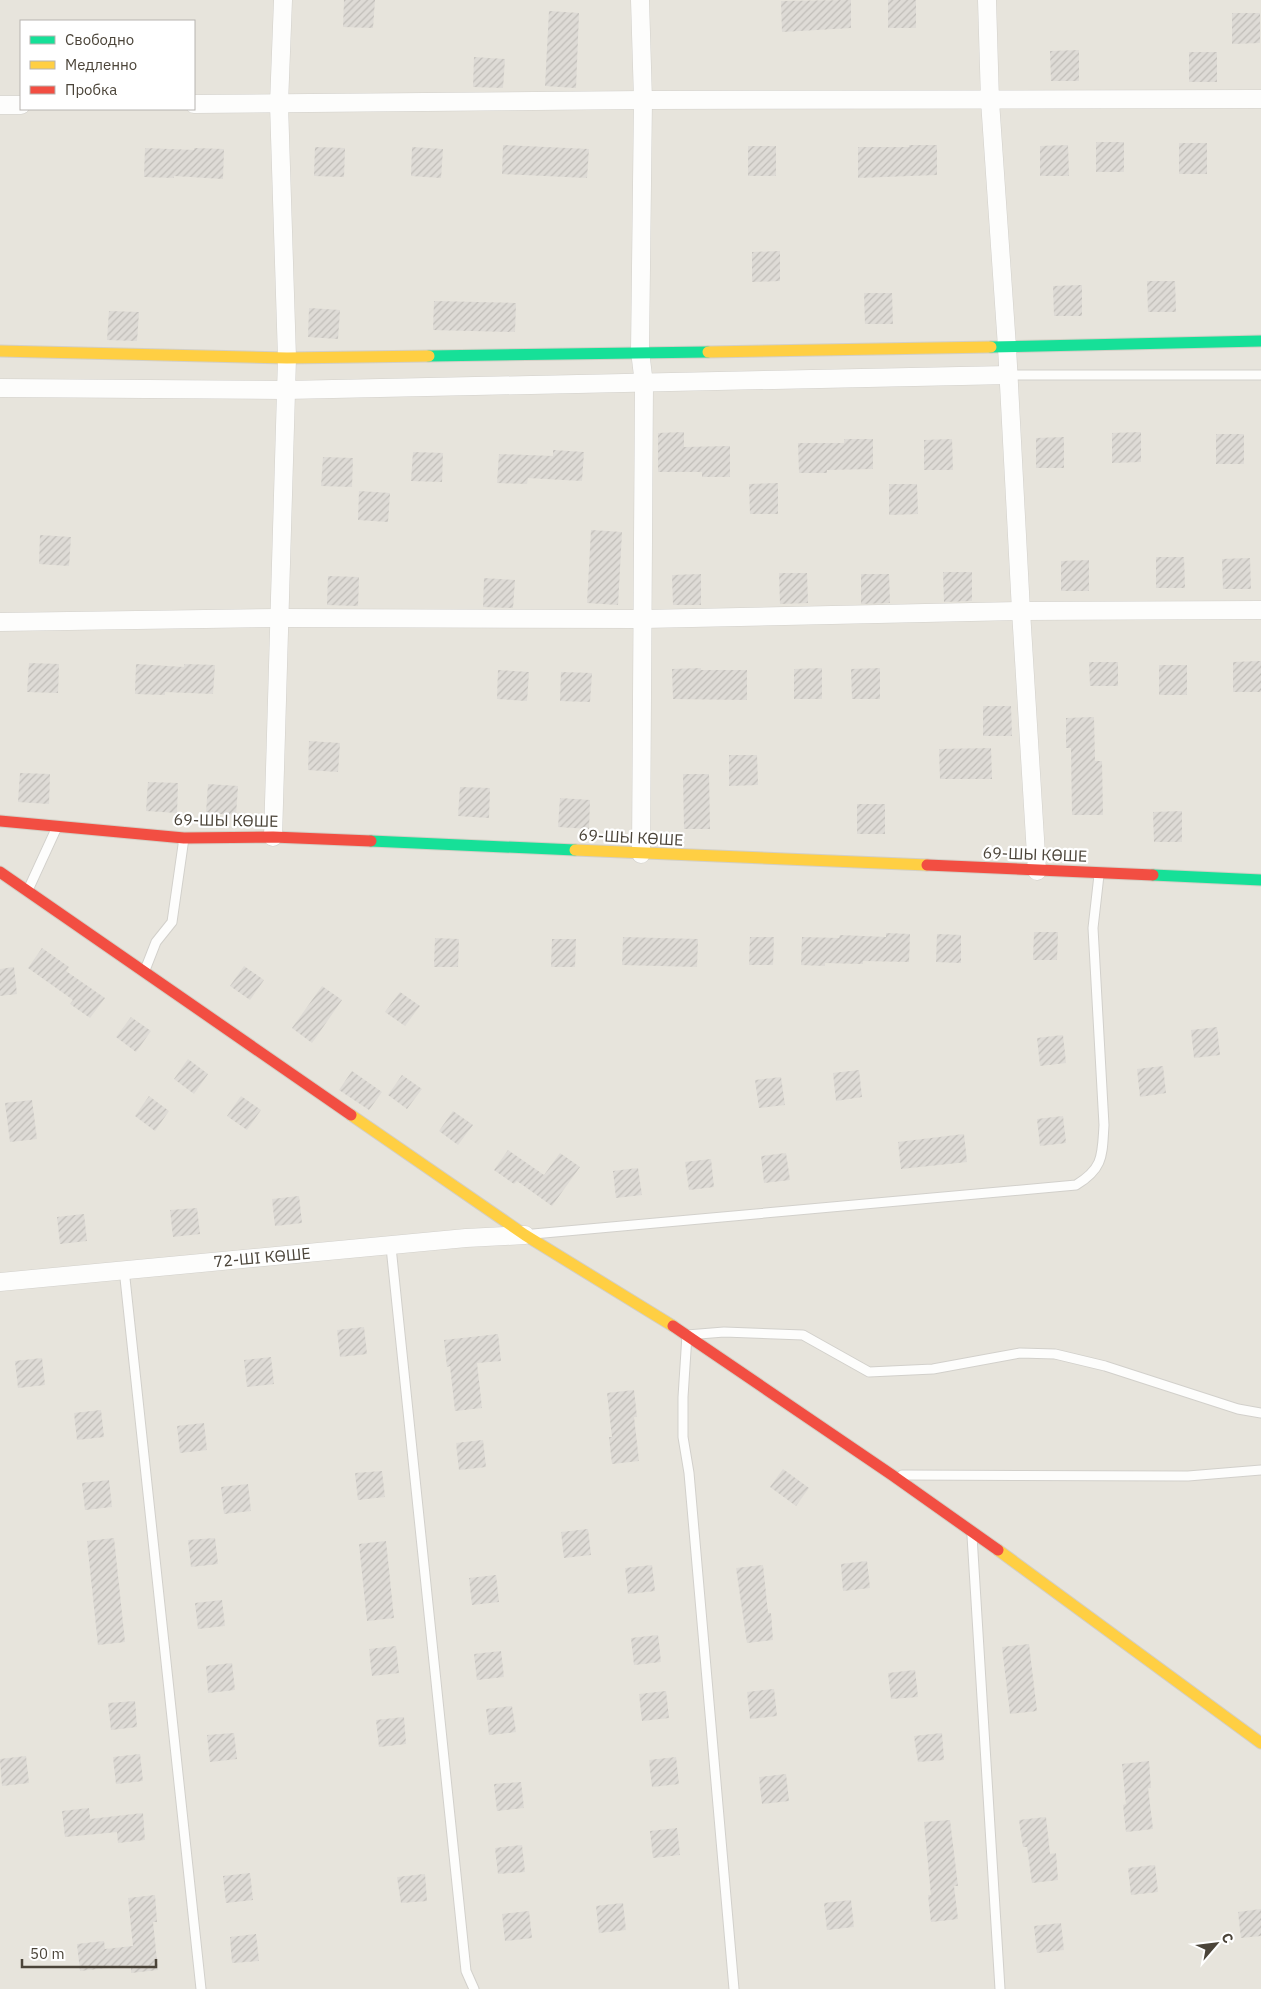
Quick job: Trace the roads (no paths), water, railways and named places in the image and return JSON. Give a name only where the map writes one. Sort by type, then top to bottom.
[{"type":"street","points":[[272,837],[287,358],[279,104],[283,0]]},
{"type":"street","points":[[640,0],[643,100],[640,351],[644,384],[641,854]]},
{"type":"street","points":[[987,0],[990,101],[1009,375],[1037,871]]},
{"type":"street","points":[[195,104],[643,100],[990,101],[1261,99]]},
{"type":"street","points":[[0,105],[20,105]]},
{"type":"street","points":[[0,352],[287,358],[640,351],[1007,347],[1261,341]]},
{"type":"street","points":[[0,388],[286,390],[1009,375]]},
{"type":"street","points":[[0,622],[279,618],[644,619],[1021,611],[1261,610]]},
{"type":"street","name":"69-ШЫ КӨШЕ","points":[[0,821],[184,838],[272,837],[1261,880]]},
{"type":"street","points":[[0,872],[145,970],[525,1235],[687,1335],[892,1475],[971,1530],[1261,1742]]},
{"type":"street","name":"72-ШІ КӨШЕ","points":[[0,1282],[466,1238],[525,1235]]},
{"type":"lane","points":[[1009,375],[1261,375]]},
{"type":"lane","points":[[28,891],[58,825]]},
{"type":"lane","points":[[145,970],[156,942],[172,922],[184,838]]},
{"type":"lane","points":[[525,1235],[1076,1184],[1088,1178],[1098,1167],[1104,1125],[1093,928],[1100,872]]},
{"type":"lane","points":[[391,1246],[466,1971],[474,1989]]},
{"type":"lane","points":[[124,1269],[201,1989]]},
{"type":"lane","points":[[734,1989],[689,1473],[683,1437],[682,1397],[687,1335],[724,1332],[803,1335],[869,1372],[933,1369],[1020,1353],[1055,1354],[1105,1366],[1238,1409],[1261,1413]]},
{"type":"lane","points":[[892,1475],[1188,1476],[1261,1470]]},
{"type":"lane","points":[[971,1530],[1000,1989]]}]
